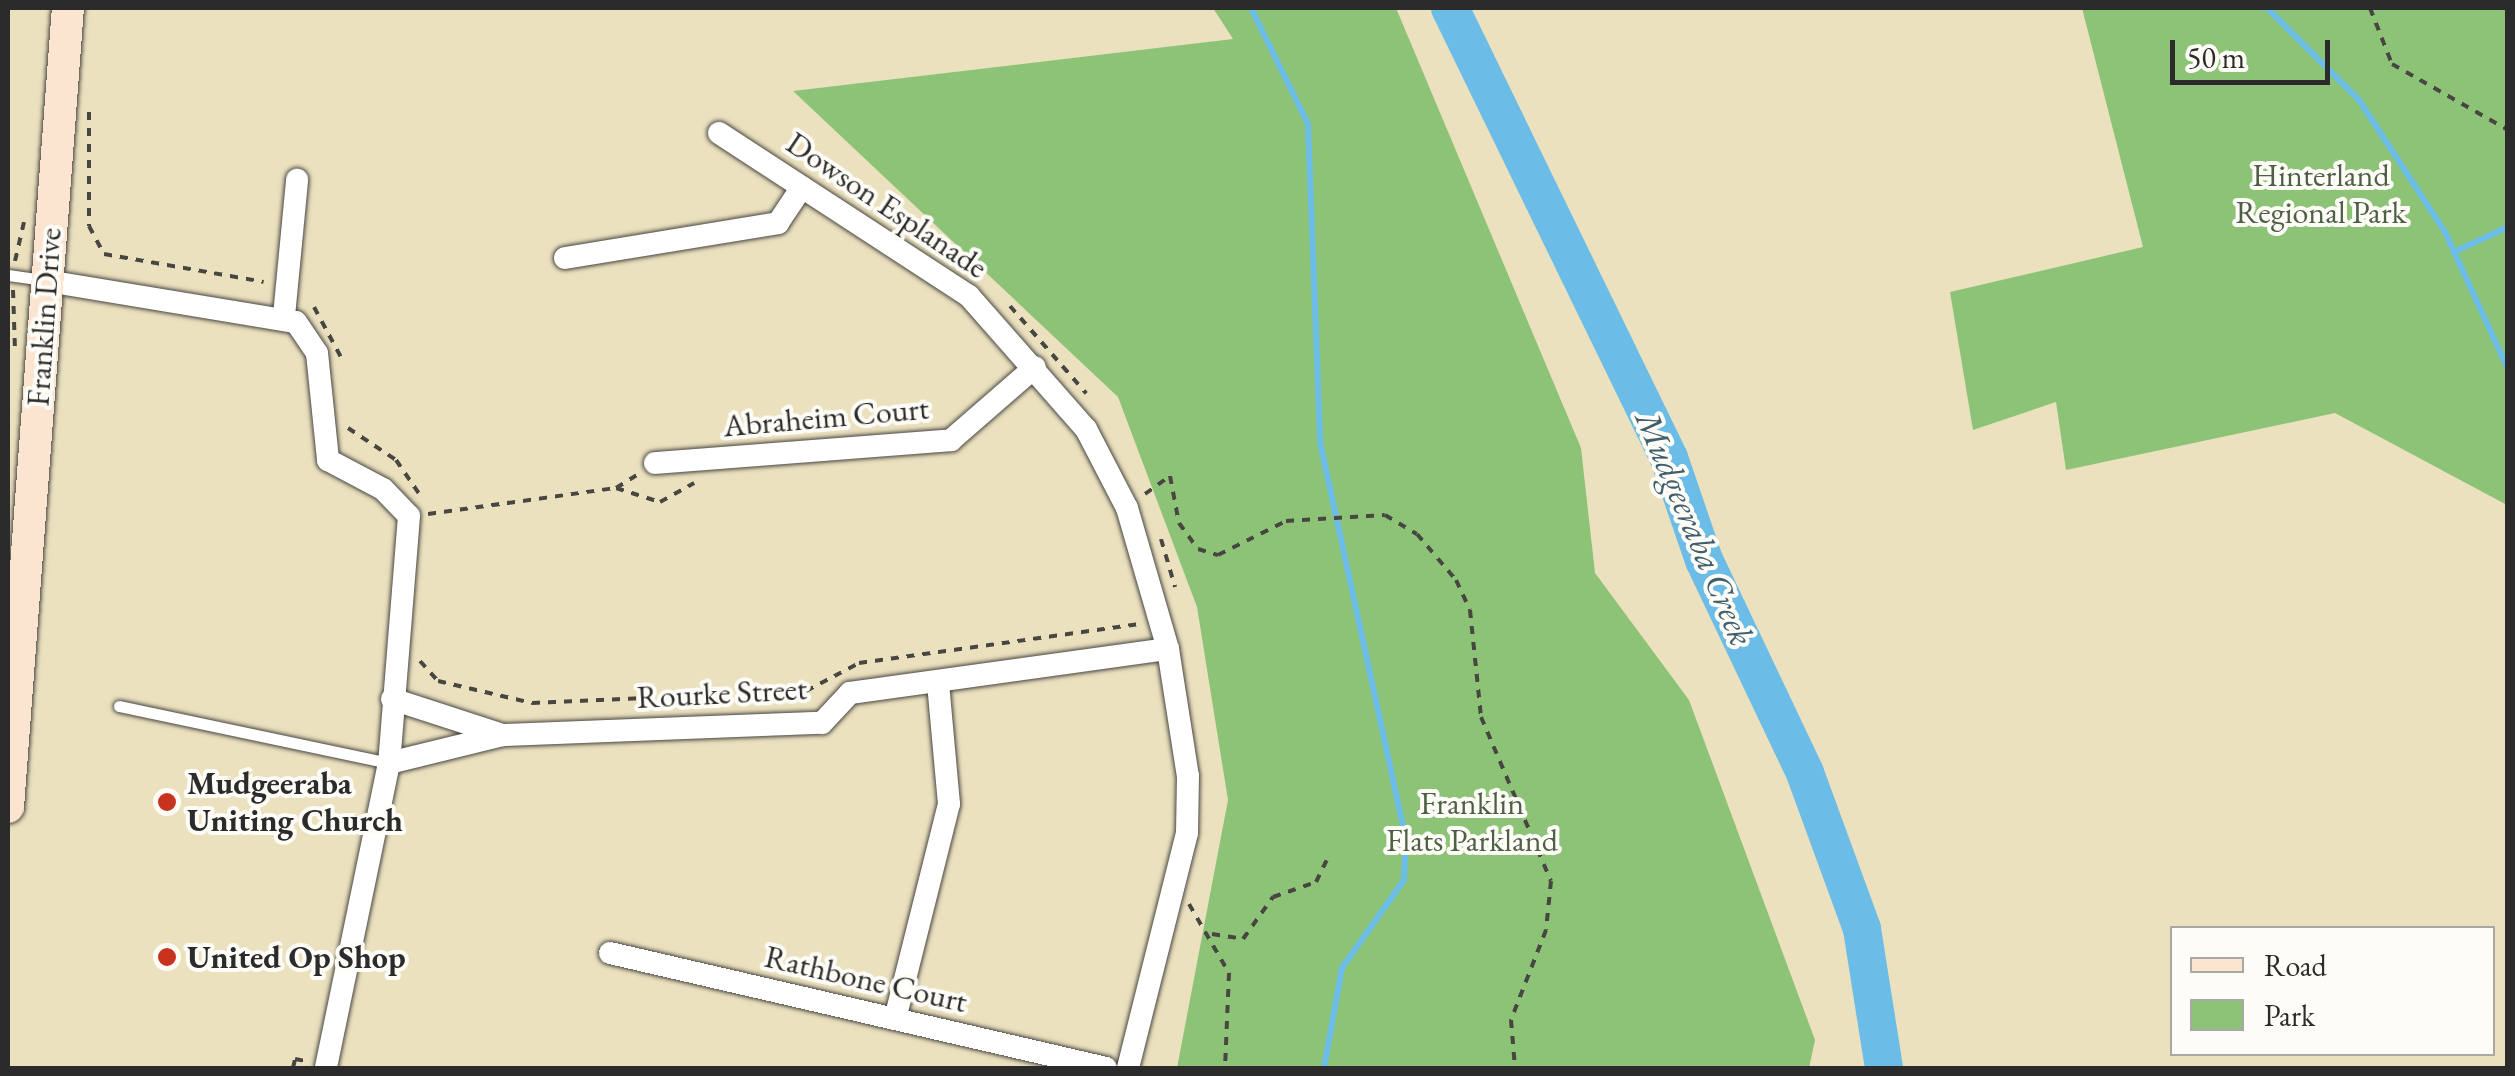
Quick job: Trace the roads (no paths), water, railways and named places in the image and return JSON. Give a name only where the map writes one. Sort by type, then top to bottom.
[{"type":"main road","name":"Franklin Drive","points":[[8,807],[17,558],[47,281],[68,8]]},
{"type":"street","name":"Dowson Esplanade","points":[[719,132],[968,296],[1036,367],[1086,428],[1139,504],[1157,611],[1168,648],[1188,776],[1187,834],[1128,1068]]},
{"type":"street","points":[[284,316],[297,180]]},
{"type":"street","points":[[565,258],[778,224],[802,187]]},
{"type":"street","points":[[47,281],[284,316],[317,353],[328,460],[383,490],[421,519],[392,699],[388,763],[326,1068]]},
{"type":"street","name":"Abraheim Court","points":[[654,463],[951,440],[1036,367]]},
{"type":"street","name":"Rourke Street","points":[[388,763],[503,735],[822,723],[850,692],[938,684],[1168,648]]},
{"type":"street","points":[[895,1019],[949,804],[938,684]]},
{"type":"street","name":"Rourke Street","points":[[392,699],[503,735]]},
{"type":"street","name":"Rathbone Court","points":[[610,953],[1106,1068]]},
{"type":"lane","points":[[8,275],[47,281]]},
{"type":"lane","points":[[119,706],[388,763]]},
{"type":"waterway","points":[[1251,8],[1308,124],[1320,442],[1406,841],[1404,880],[1342,968],[1324,1068]]},
{"type":"waterway","name":"Mudgeeraba Creek","points":[[1450,8],[1669,458],[1704,560],[1805,773],[1862,929],[1884,1068]]},
{"type":"waterway","points":[[2267,8],[2359,100],[2445,232],[2508,369]]},
{"type":"waterway","points":[[2454,252],[2508,227]]},
{"type":"place","name":"Mudgeeraba Uniting Church","points":[[167,802]]},
{"type":"place","name":"United Op Shop","points":[[167,957]]},
{"type":"park label","name":"Hinterland Regional Park","points":[[2321,194]]},
{"type":"park label","name":"Franklin Flats Parkland","points":[[1472,822]]}]
